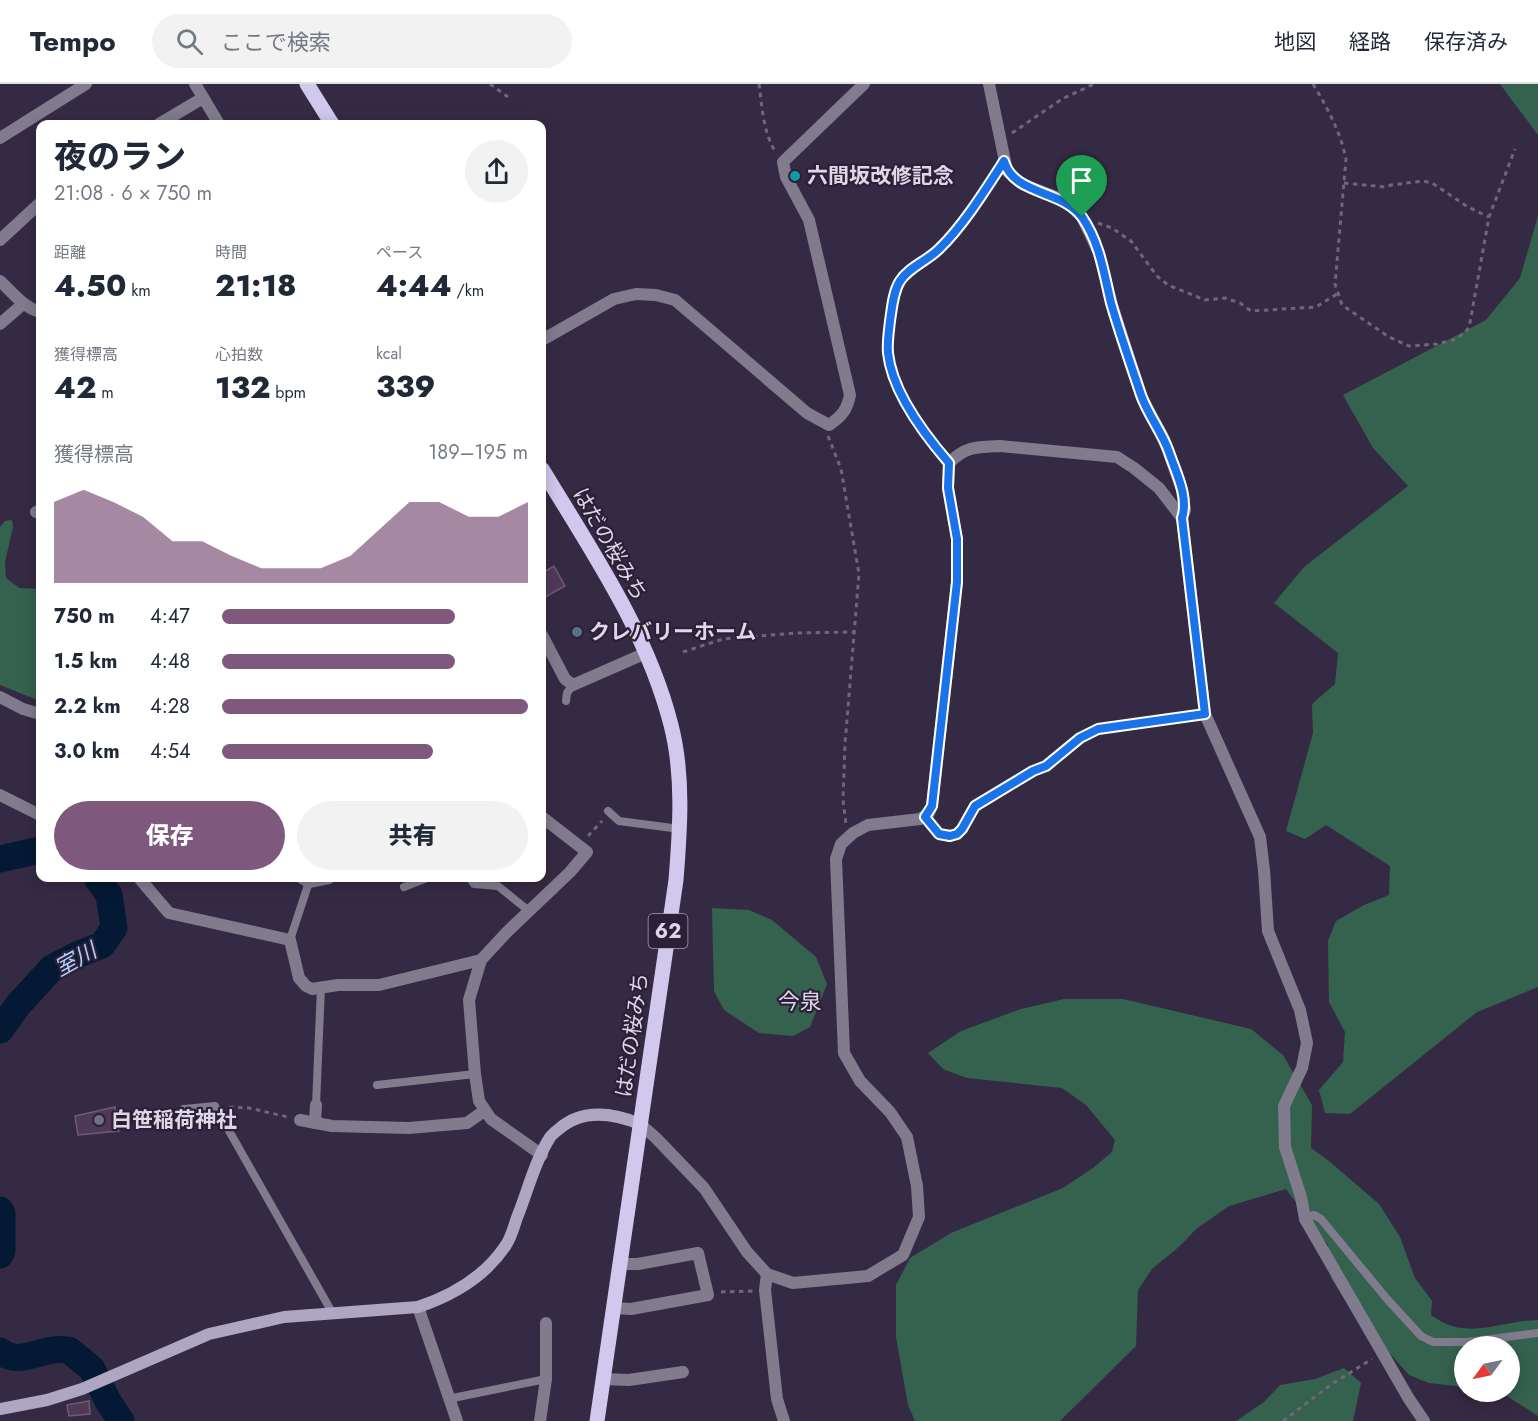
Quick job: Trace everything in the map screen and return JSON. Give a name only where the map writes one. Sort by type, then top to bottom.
[{"type":"main road","points":[[307,84],[330,120]]},
{"type":"main road","name":"はだの桜みち","points":[[546,476],[621,600],[646,653],[672,726],[677,765],[680,829],[676,880],[597,1421]]},
{"type":"street","points":[[0,138],[86,84]]},
{"type":"street","points":[[195,84],[217,120]]},
{"type":"street","points":[[546,338],[614,299],[636,294],[656,295],[675,300],[807,413],[829,425],[841,417],[848,408],[850,395],[809,220],[786,177],[783,162],[864,84]]},
{"type":"street","points":[[989,84],[1006,171],[1022,184],[1064,200],[1082,217],[1100,253],[1112,305],[1142,398],[1164,439],[1182,490],[1185,510],[1182,518],[1205,714],[1260,837],[1268,931],[1300,1010],[1307,1043],[1302,1068],[1284,1106],[1285,1147],[1305,1219],[1424,1421]]},
{"type":"street","points":[[166,120],[203,98]]},
{"type":"street","points":[[0,240],[36,207]]},
{"type":"street","points":[[0,281],[23,304],[36,311]]},
{"type":"street","points":[[0,324],[23,304]]},
{"type":"street","points":[[0,1409],[47,1400],[82,1389],[209,1334],[284,1317],[418,1307],[460,1290],[497,1258],[508,1242],[550,1137],[566,1122],[584,1114],[607,1114],[622,1117],[640,1124],[656,1138],[704,1188],[747,1252],[766,1275],[793,1283],[868,1276],[903,1256],[919,1217],[916,1186],[907,1137],[890,1112],[860,1081],[844,1053],[835,876],[836,859],[841,844],[847,839],[868,825],[920,819],[925,817],[932,806],[957,582],[957,539],[948,488],[949,463],[961,451],[1000,446],[1117,457],[1160,488],[1182,518]]},
{"type":"street","points":[[546,643],[565,679],[573,685],[646,653]]},
{"type":"street","points":[[0,697],[36,713]]},
{"type":"street","points":[[0,795],[36,813]]},
{"type":"street","points":[[542,1155],[491,1119],[479,1101],[469,1000],[481,960],[570,872],[587,852],[546,820]]},
{"type":"street","points":[[143,882],[169,913],[291,940],[299,978],[306,986],[312,988],[379,985],[481,960]]},
{"type":"street","points":[[315,1123],[316,1105]]},
{"type":"street","points":[[295,1119],[367,1128],[409,1128],[467,1123],[484,1111]]},
{"type":"street","points":[[614,1308],[631,1309],[708,1295],[698,1253],[638,1264],[620,1264]]},
{"type":"street","points":[[766,1275],[765,1290],[776,1388],[784,1421]]},
{"type":"street","points":[[418,1307],[457,1421]]},
{"type":"street","points":[[540,1421],[546,1379],[546,1323]]},
{"type":"street","points":[[603,1379],[629,1380],[683,1372]]},
{"type":"lane","points":[[566,701],[567,693],[573,685]]},
{"type":"lane","points":[[609,811],[620,821],[680,829]]},
{"type":"lane","points":[[291,940],[306,882]]},
{"type":"lane","points":[[404,887],[417,882]]},
{"type":"lane","points":[[473,882],[498,886],[529,911]]},
{"type":"lane","points":[[316,1105],[321,987]]},
{"type":"lane","points":[[377,1085],[475,1074]]},
{"type":"lane","points":[[184,1109],[215,1106],[333,1314]]},
{"type":"lane","points":[[1305,1219],[1314,1215],[1321,1219],[1421,1336],[1433,1342],[1467,1342],[1538,1333]]},
{"type":"lane","points":[[448,1399],[546,1379]]},
{"type":"path","points":[[490,84],[508,97]]},
{"type":"path","points":[[759,84],[763,112],[772,145],[783,162]]},
{"type":"path","points":[[1000,140],[1062,99],[1094,84]]},
{"type":"path","points":[[1313,84],[1331,114],[1342,141],[1346,159],[1335,284],[1337,294],[1342,305],[1389,337],[1409,346],[1437,344],[1457,339],[1469,328],[1489,217],[1515,149]]},
{"type":"path","points":[[949,463],[928,439],[900,392],[891,369],[888,351],[892,309],[900,282],[914,268],[939,250],[977,202],[1004,161]]},
{"type":"path","points":[[1344,183],[1385,187],[1423,181],[1432,183],[1468,207],[1489,217]]},
{"type":"path","points":[[1082,217],[1112,228],[1131,241],[1156,276],[1168,285],[1205,300],[1225,298],[1240,303],[1251,311],[1316,307],[1337,294]]},
{"type":"path","points":[[824,423],[841,469],[859,574],[843,800],[847,839]]},
{"type":"path","points":[[683,652],[723,639],[795,633],[854,632]]},
{"type":"path","points":[[925,817],[939,834],[950,836],[957,834],[975,806],[1033,771],[1046,766],[1080,738],[1098,729],[1205,714]]},
{"type":"path","points":[[579,846],[609,811]]},
{"type":"path","points":[[215,1106],[249,1108],[295,1119]]},
{"type":"path","points":[[129,1119],[174,1111]]},
{"type":"path","points":[[724,1292],[745,1291]]},
{"type":"path","points":[[1282,1421],[1332,1384],[1384,1352]]},
{"type":"green space","points":[[1500,84],[1538,84],[1538,135]]},
{"type":"green space","points":[[1538,216],[1538,987],[1477,1012],[1350,1114],[1325,1113],[1319,1090],[1343,1062],[1345,1032],[1329,1002],[1328,941],[1336,921],[1364,905],[1389,895],[1390,866],[1326,825],[1305,839],[1286,831],[1313,733],[1312,704],[1335,684],[1338,653],[1274,603],[1304,567],[1408,486],[1373,448],[1343,395],[1486,320],[1520,278]]},
{"type":"green space","points":[[12,520],[13,527],[5,562],[6,578],[19,588],[36,589],[36,699],[0,685],[0,527],[5,521]]},
{"type":"green space","points":[[712,908],[749,910],[772,920],[816,957],[827,984],[810,1027],[793,1036],[759,1033],[724,1010],[714,991]]},
{"type":"green space","points":[[1064,999],[1123,999],[1251,1029],[1283,1055],[1312,1105],[1311,1148],[1379,1204],[1400,1237],[1415,1278],[1432,1301],[1431,1315],[1444,1323],[1470,1329],[1538,1320],[1538,1416],[1516,1402],[1520,1402],[1520,1336],[1454,1336],[1454,1386],[1429,1383],[1409,1375],[1352,1311],[1331,1278],[1328,1245],[1286,1189],[1229,1206],[1196,1229],[1180,1246],[1152,1269],[1138,1290],[1136,1346],[1060,1421],[915,1421],[908,1405],[896,1337],[896,1285],[910,1258],[951,1233],[1063,1188],[1112,1152],[1115,1140],[1086,1105],[1062,1088],[967,1078],[943,1069],[928,1053],[961,1031],[1021,1009]]},
{"type":"green space","points":[[1344,1368],[1361,1383],[1353,1421],[1236,1421],[1264,1402],[1280,1385],[1315,1379]]},
{"type":"building","points":[[554,566],[565,586],[546,597],[546,571]]},
{"type":"building","name":"白笹稲荷神社","points":[[115,1107],[116,1113],[121,1112],[123,1124],[118,1125],[119,1131],[78,1135],[75,1116]]},
{"type":"building","points":[[89,1401],[90,1414],[69,1416],[67,1405]]},
{"type":"waterway","name":"室川","points":[[0,859],[36,851]]},
{"type":"waterway","name":"室川","points":[[0,1030],[18,1005],[52,968],[102,945],[114,928],[109,895],[100,882]]},
{"type":"waterway","name":"室川","points":[[0,1210],[2,1213],[2,1251],[0,1255]]},
{"type":"waterway","name":"室川","points":[[0,1351],[6,1355],[20,1357],[47,1351],[69,1350],[92,1369],[121,1421]]},
{"type":"place","name":"六間坂改修記念","points":[[795,176]]},
{"type":"place","name":"クレバリーホーム","points":[[577,632]]},
{"type":"place","name":"白笹稲荷神社","points":[[99,1120]]},
{"type":"district","name":"今泉","points":[[800,1001]]},
{"type":"route","points":[[1004,161],[1006,171],[1022,184],[1064,200],[1082,217],[1100,253],[1112,305],[1142,398],[1164,439],[1182,490],[1185,510],[1182,518],[1205,714],[1098,729],[1080,738],[1046,766],[1033,771],[975,806],[957,834],[950,836],[939,834],[925,817],[932,806],[957,582],[957,539],[948,488],[949,463],[928,439],[900,392],[891,369],[888,351],[892,309],[900,282],[914,268],[939,250],[977,202],[1004,161]]}]
